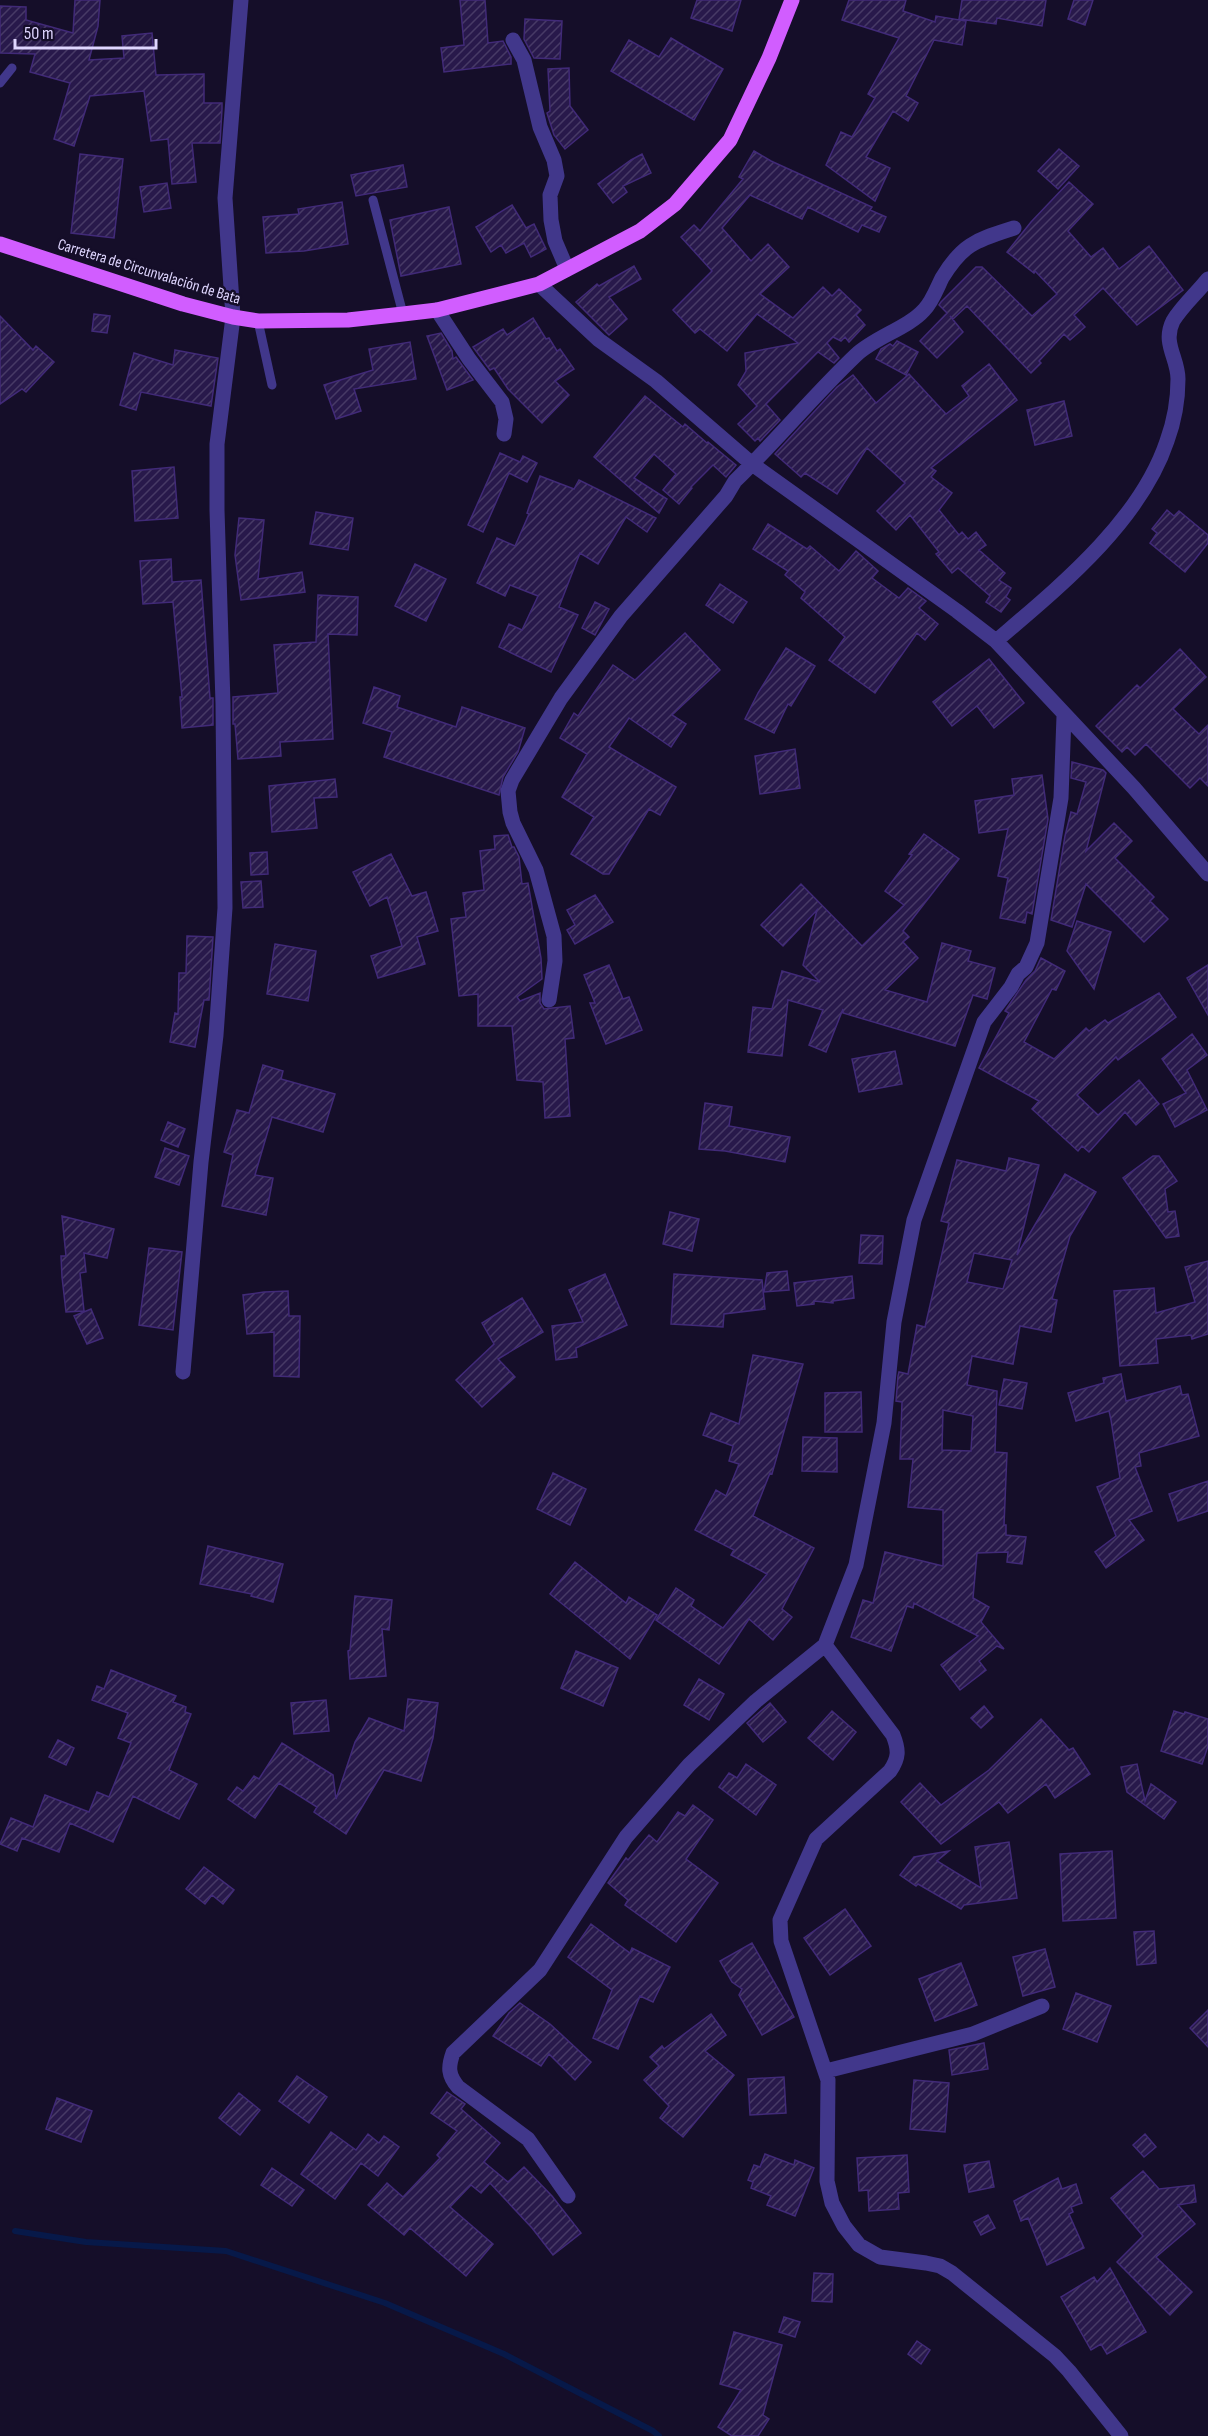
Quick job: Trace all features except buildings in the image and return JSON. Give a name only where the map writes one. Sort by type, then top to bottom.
[{"type":"main road","name":"Carretera de Circunvalación de Bata","points":[[0,244],[123,285],[233,317],[258,321],[348,320],[437,310],[539,284],[640,231],[675,204],[730,140],[769,58],[792,0]]},
{"type":"street","points":[[183,1372],[201,1162],[216,1035],[225,908],[217,455],[233,317],[225,198],[241,0]]},
{"type":"street","points":[[513,40],[524,60],[540,127],[554,160],[557,176],[550,195],[550,220],[555,241],[567,269]]},
{"type":"street","points":[[549,1000],[555,961],[554,936],[536,870],[513,823],[508,791],[512,780],[561,698],[586,667],[621,616],[726,496],[735,481],[857,354],[886,333],[915,318],[925,309],[955,259],[967,247],[978,240],[1014,228]]},
{"type":"street","points":[[996,641],[1072,576],[1112,532],[1154,472],[1167,442],[1175,411],[1178,376],[1168,342],[1172,323],[1208,279]]},
{"type":"street","points":[[539,284],[599,340],[656,381],[752,464],[996,641],[1134,788],[1208,874]]},
{"type":"street","points":[[437,310],[469,359],[502,402],[507,419],[504,434]]},
{"type":"street","points":[[568,2196],[528,2139],[458,2086],[450,2076],[449,2064],[453,2053],[540,1970],[626,1837],[689,1765],[756,1701],[825,1645],[856,1565],[884,1423],[894,1322],[914,1220],[984,1022],[1011,987],[1018,974],[1026,967],[1036,943],[1061,798],[1064,716]]},
{"type":"street","points":[[825,1645],[893,1735],[897,1745],[898,1759],[890,1771],[816,1839],[780,1920],[781,1941],[826,2071],[829,2093],[827,2181],[832,2203],[844,2226],[859,2245],[880,2257],[940,2266],[952,2273],[1055,2356],[1121,2436]]},
{"type":"street","points":[[826,2071],[973,2034],[1042,2006]]},
{"type":"lane","points":[[0,83],[12,68]]},
{"type":"lane","points":[[374,200],[403,314]]},
{"type":"lane","points":[[258,321],[272,385]]},
{"type":"waterway","points":[[15,2231],[86,2242],[226,2251],[385,2303],[504,2354],[659,2436]]}]
